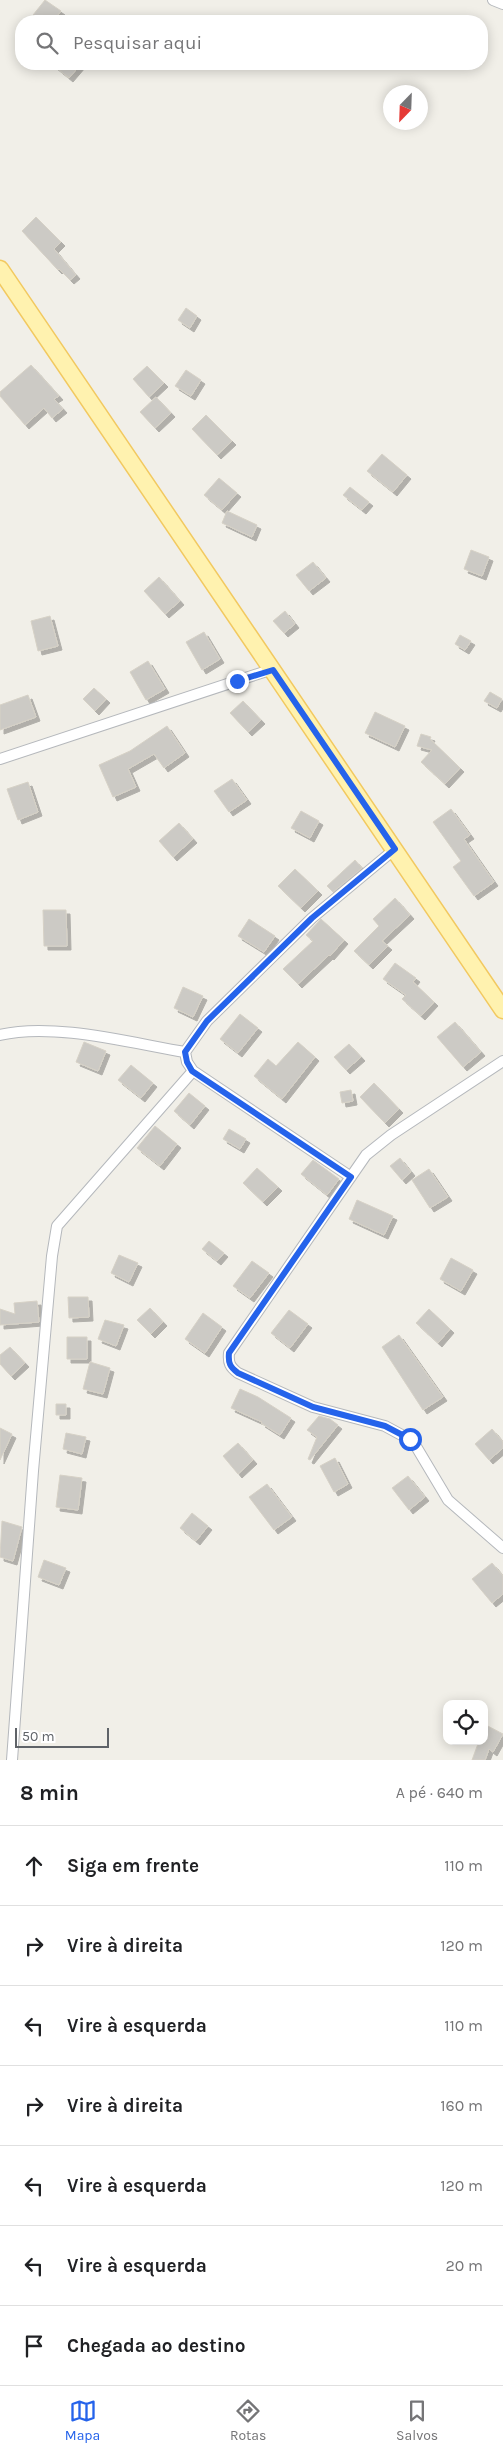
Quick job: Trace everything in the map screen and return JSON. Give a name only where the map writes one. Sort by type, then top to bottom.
[{"type":"main road","points":[[0,269],[503,1010]]},
{"type":"street","points":[[493,0],[503,4]]},
{"type":"street","points":[[0,759],[273,670]]},
{"type":"street","points":[[351,1177],[192,1071],[187,1062],[185,1052],[207,1021],[312,918],[395,849]]},
{"type":"street","points":[[0,1036],[12,1032],[63,1032],[185,1052]]},
{"type":"street","points":[[503,1061],[391,1135],[366,1155],[229,1353],[228,1361],[231,1368],[238,1373],[313,1407],[385,1426],[410,1439],[448,1500],[503,1548]]},
{"type":"street","points":[[12,1760],[33,1471],[52,1256],[57,1226],[192,1071]]},
{"type":"building","points":[[45,0],[61,11],[58,15],[33,15]]},
{"type":"building","points":[[59,70],[76,70],[69,78]]},
{"type":"building","points":[[36,217],[61,242],[54,249],[76,275],[70,280],[58,270],[22,231]]},
{"type":"building","points":[[186,308],[197,316],[190,328],[178,320]]},
{"type":"building","points":[[31,365],[59,396],[54,399],[63,409],[52,418],[44,408],[25,425],[0,396],[0,392]]},
{"type":"building","points":[[147,366],[164,383],[149,397],[133,379]]},
{"type":"building","points":[[186,370],[201,380],[191,396],[175,386]]},
{"type":"building","points":[[156,397],[171,413],[155,428],[140,412]]},
{"type":"building","points":[[206,415],[232,441],[217,455],[192,429]]},
{"type":"building","points":[[382,454],[407,475],[393,492],[367,471]]},
{"type":"building","points":[[219,478],[237,493],[222,510],[204,495]]},
{"type":"building","points":[[350,487],[369,502],[362,510],[343,495]]},
{"type":"building","points":[[227,511],[257,525],[252,537],[222,523]]},
{"type":"building","points":[[471,550],[489,557],[482,576],[464,569]]},
{"type":"building","points":[[313,562],[326,578],[309,591],[296,575]]},
{"type":"building","points":[[159,577],[180,601],[165,614],[144,591]]},
{"type":"building","points":[[285,611],[295,624],[284,633],[273,621]]},
{"type":"building","points":[[50,616],[58,646],[38,651],[31,621]]},
{"type":"building","points":[[204,632],[220,659],[202,670],[186,642]]},
{"type":"building","points":[[460,635],[471,641],[465,650],[455,644]]},
{"type":"building","points":[[148,661],[165,689],[146,700],[130,672]]},
{"type":"building","points":[[94,688],[106,699],[95,711],[83,699]]},
{"type":"building","points":[[490,692],[502,699],[497,708],[484,701]]},
{"type":"building","points":[[28,695],[36,717],[0,730],[0,705]]},
{"type":"building","points":[[243,701],[261,720],[248,732],[230,713]]},
{"type":"building","points":[[375,712],[405,726],[395,747],[365,733]]},
{"type":"building","points":[[167,726],[185,753],[164,768],[154,754],[128,769],[136,787],[113,797],[99,765],[130,751]]},
{"type":"building","points":[[421,734],[431,737],[430,739],[460,768],[445,784],[421,762],[432,750],[417,746]]},
{"type":"building","points":[[232,779],[247,800],[229,812],[214,791]]},
{"type":"building","points":[[28,782],[38,812],[18,820],[7,789]]},
{"type":"building","points":[[451,809],[470,835],[464,839],[494,882],[474,896],[453,867],[461,861],[433,822]]},
{"type":"building","points":[[301,811],[319,821],[310,838],[291,828]]},
{"type":"building","points":[[179,823],[193,839],[173,857],[159,841]]},
{"type":"building","points":[[355,860],[362,868],[333,892],[327,886]]},
{"type":"building","points":[[295,869],[318,891],[301,908],[278,886]]},
{"type":"building","points":[[395,898],[410,915],[382,941],[388,946],[369,965],[354,951],[379,926],[373,919]]},
{"type":"building","points":[[43,910],[66,910],[67,946],[44,946]]},
{"type":"building","points":[[249,919],[275,936],[264,952],[238,936]]},
{"type":"building","points":[[321,919],[344,940],[330,956],[298,984],[283,969],[313,941],[306,935]]},
{"type":"building","points":[[395,963],[416,978],[413,982],[434,1002],[421,1016],[402,999],[406,995],[383,979]]},
{"type":"building","points":[[183,987],[203,996],[193,1017],[174,1008]]},
{"type":"building","points":[[240,1014],[258,1028],[238,1053],[220,1039]]},
{"type":"building","points":[[455,1022],[481,1052],[463,1067],[437,1037]]},
{"type":"building","points":[[84,1042],[106,1051],[98,1071],[76,1062]]},
{"type":"building","points":[[298,1042],[315,1057],[282,1099],[254,1076],[268,1059],[276,1066]]},
{"type":"building","points":[[349,1044],[361,1057],[346,1070],[334,1057]]},
{"type":"building","points":[[131,1065],[153,1083],[141,1098],[118,1080]]},
{"type":"building","points":[[374,1083],[399,1109],[385,1123],[360,1097]]},
{"type":"building","points":[[351,1090],[353,1101],[342,1103],[340,1092]]},
{"type":"building","points":[[189,1093],[205,1106],[190,1125],[174,1111]]},
{"type":"building","points":[[155,1126],[177,1144],[160,1166],[137,1148]]},
{"type":"building","points":[[229,1129],[246,1139],[240,1149],[223,1139]]},
{"type":"building","points":[[400,1158],[411,1172],[402,1180],[390,1166]]},
{"type":"building","points":[[313,1160],[339,1179],[327,1195],[301,1174]]},
{"type":"building","points":[[257,1168],[278,1187],[263,1202],[243,1183]]},
{"type":"building","points":[[429,1169],[448,1197],[430,1208],[412,1180]]},
{"type":"building","points":[[357,1200],[393,1216],[384,1235],[349,1219]]},
{"type":"building","points":[[209,1241],[224,1253],[217,1261],[202,1249]]},
{"type":"building","points":[[119,1255],[138,1263],[129,1282],[111,1273]]},
{"type":"building","points":[[451,1258],[473,1270],[461,1291],[440,1279]]},
{"type":"building","points":[[252,1261],[269,1273],[250,1298],[233,1286]]},
{"type":"building","points":[[68,1297],[88,1297],[89,1317],[69,1318]]},
{"type":"building","points":[[37,1301],[39,1322],[0,1325],[0,1309],[15,1314],[14,1303]]},
{"type":"building","points":[[150,1308],[163,1322],[151,1334],[137,1320]]},
{"type":"building","points":[[429,1309],[450,1329],[438,1343],[416,1323]]},
{"type":"building","points":[[289,1310],[308,1324],[290,1348],[271,1333]]},
{"type":"building","points":[[203,1313],[222,1327],[205,1353],[185,1339]]},
{"type":"building","points":[[105,1320],[124,1325],[116,1346],[98,1339]]},
{"type":"building","points":[[399,1335],[443,1397],[423,1410],[382,1347]]},
{"type":"building","points":[[67,1337],[87,1337],[87,1359],[67,1359]]},
{"type":"building","points":[[10,1347],[25,1363],[11,1376],[0,1364],[0,1355]]},
{"type":"building","points":[[90,1362],[110,1368],[103,1394],[83,1389]]},
{"type":"building","points":[[240,1389],[258,1397],[291,1418],[280,1435],[262,1422],[231,1408]]},
{"type":"building","points":[[56,1404],[66,1404],[66,1415],[56,1415]]},
{"type":"building","points":[[319,1416],[330,1419],[338,1425],[310,1460],[308,1459],[317,1437],[307,1430]]},
{"type":"building","points":[[0,1428],[12,1434],[0,1460]]},
{"type":"building","points":[[492,1429],[503,1442],[503,1448],[489,1460],[475,1444]]},
{"type":"building","points":[[66,1433],[86,1437],[82,1454],[63,1449]]},
{"type":"building","points":[[238,1443],[253,1460],[238,1474],[223,1456]]},
{"type":"building","points":[[335,1458],[348,1484],[334,1492],[320,1466]]},
{"type":"building","points":[[60,1475],[82,1478],[78,1510],[56,1507]]},
{"type":"building","points":[[408,1476],[425,1497],[409,1510],[392,1488]]},
{"type":"building","points":[[267,1484],[292,1517],[274,1530],[249,1497]]},
{"type":"building","points":[[192,1513],[208,1526],[196,1541],[180,1528]]},
{"type":"building","points":[[2,1521],[22,1527],[13,1561],[0,1557]]},
{"type":"building","points":[[44,1560],[66,1568],[59,1585],[38,1577]]},
{"type":"building","points":[[492,1563],[503,1576],[503,1594],[492,1603],[472,1579]]},
{"type":"building","points":[[488,1726],[503,1734],[493,1752],[489,1749],[485,1760],[472,1760],[478,1745],[488,1745]]},
{"type":"route","points":[[237,681],[273,670],[395,849],[312,918],[207,1021],[185,1052],[187,1062],[192,1071],[351,1177],[229,1353],[228,1361],[231,1368],[238,1373],[313,1407],[385,1426],[410,1439]]}]
